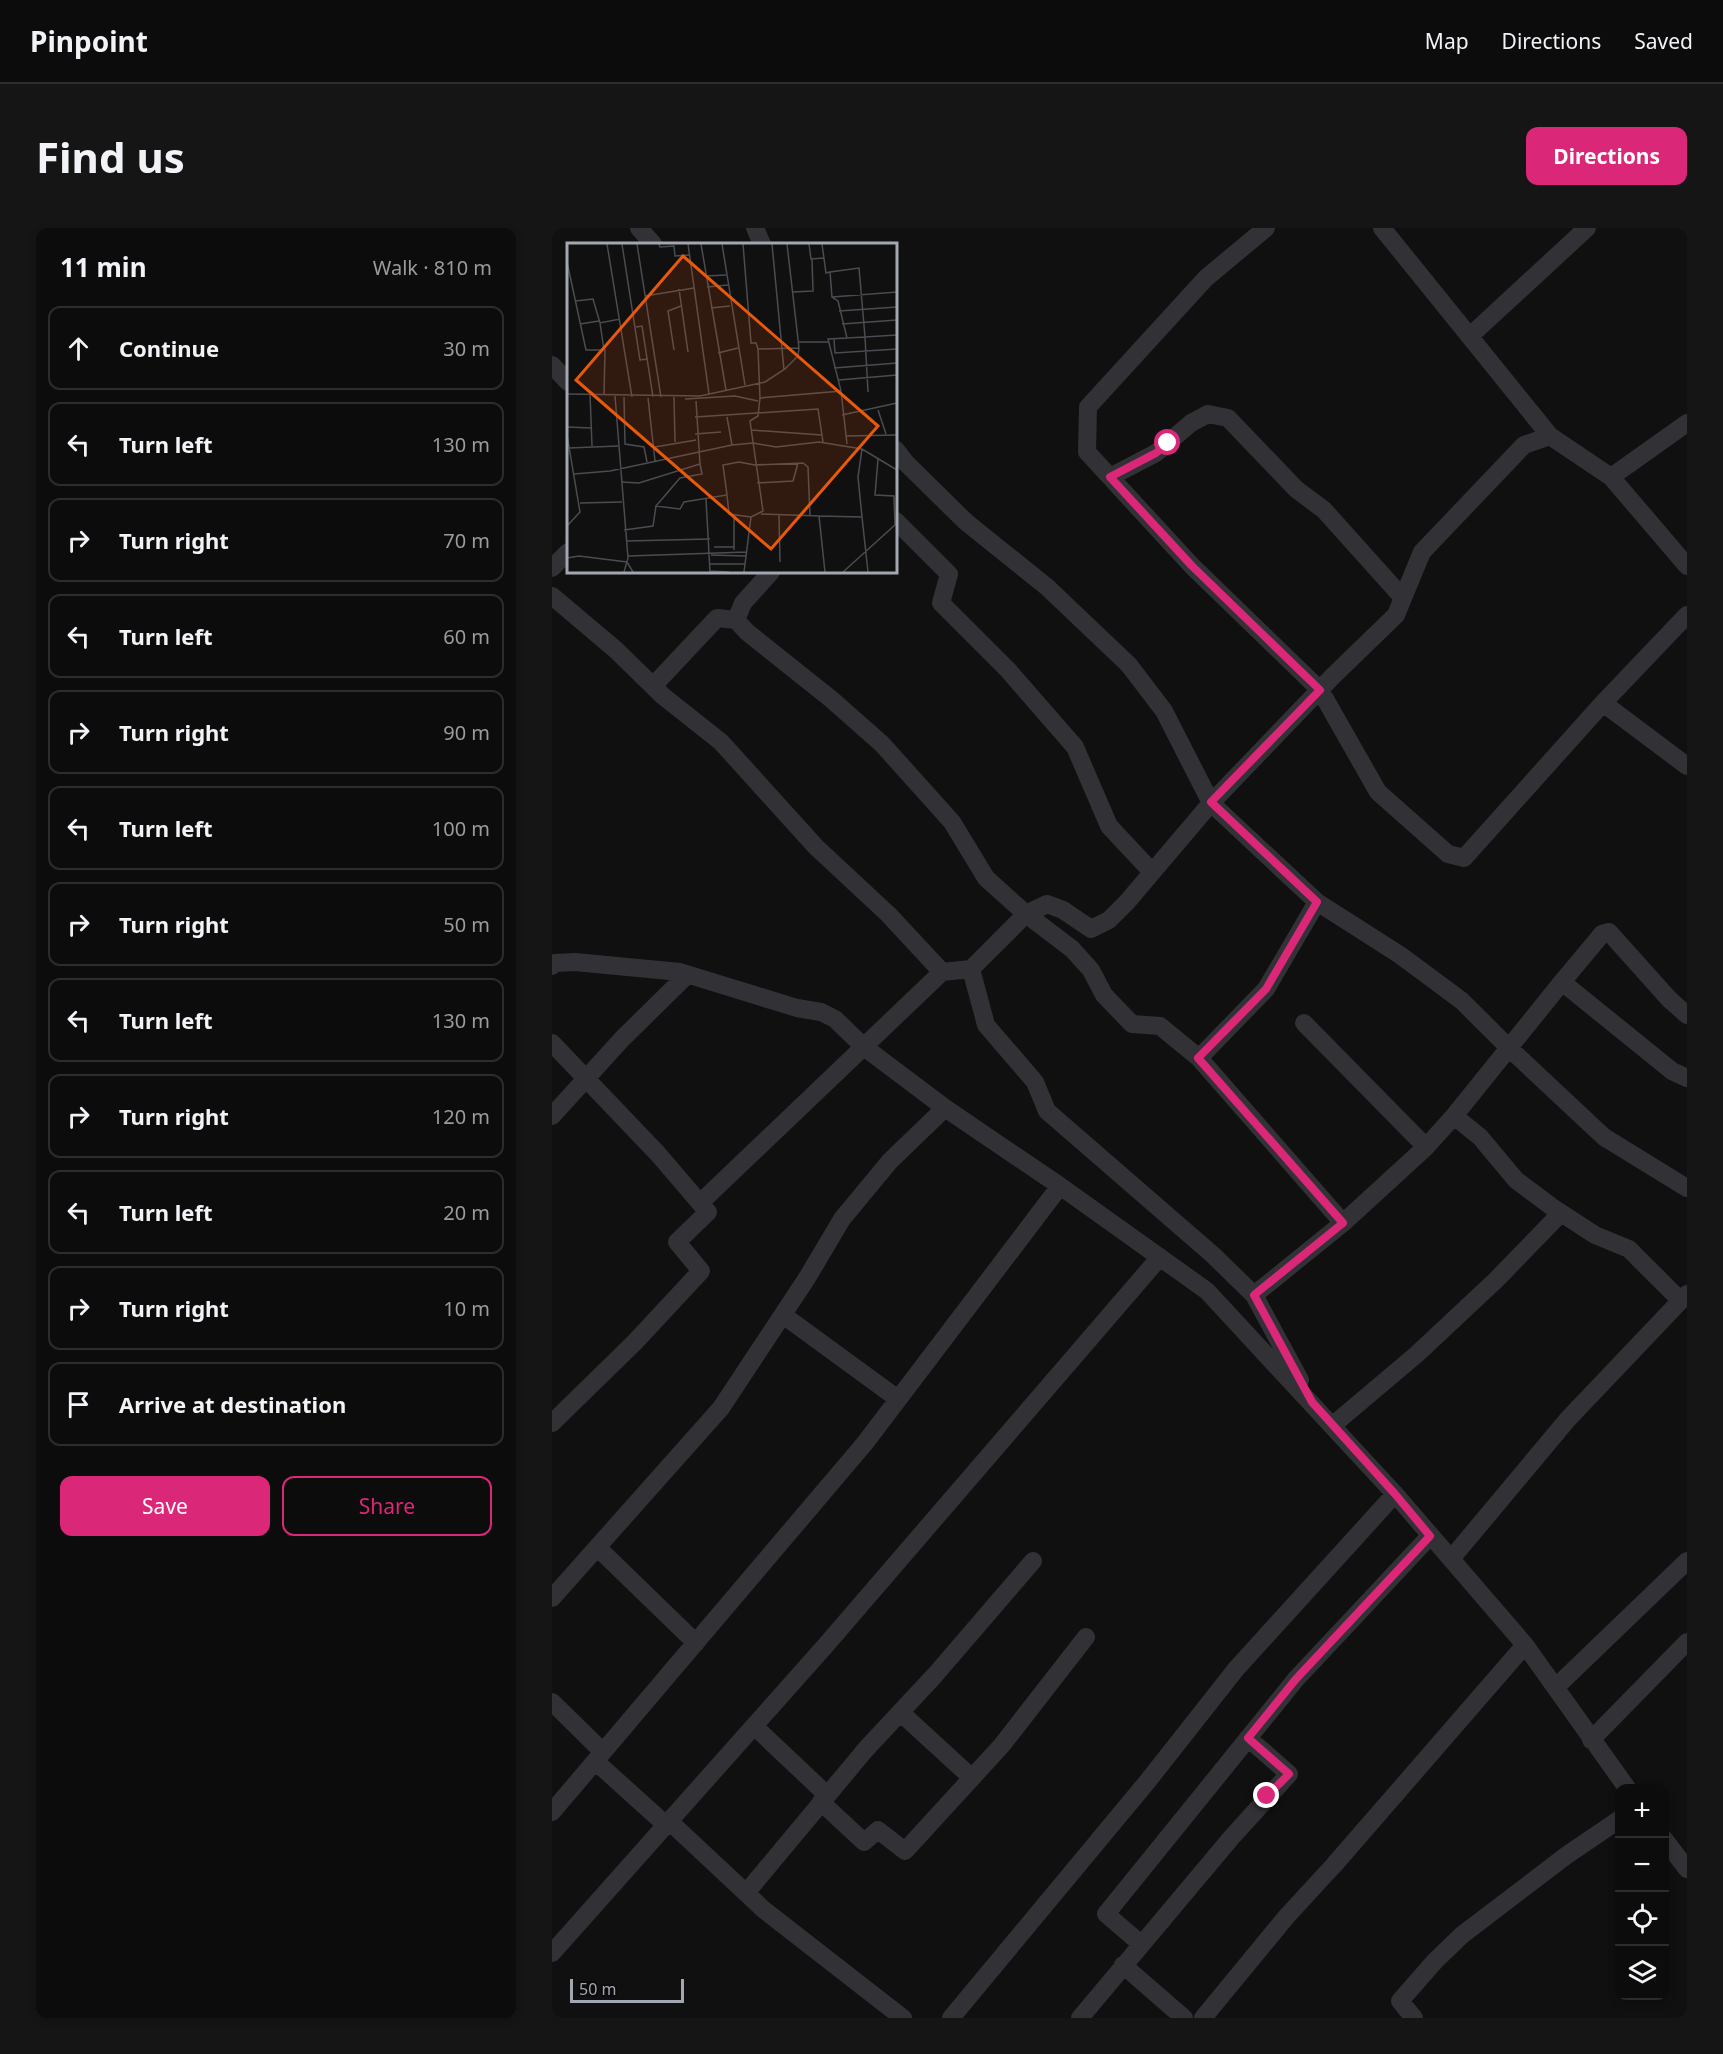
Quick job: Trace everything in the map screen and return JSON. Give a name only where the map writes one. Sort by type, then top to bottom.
[{"type":"street","points":[[639,228],[652,243]]},
{"type":"street","points":[[755,228],[762,243]]},
{"type":"street","points":[[1266,228],[1206,278],[1088,407],[1087,452],[1192,566],[1320,690],[1378,792],[1448,854],[1464,858],[1603,703],[1687,615]]},
{"type":"street","points":[[1382,228],[1550,436],[1611,477],[1687,566]]},
{"type":"street","points":[[1470,336],[1587,228]]},
{"type":"street","points":[[552,365],[567,381]]},
{"type":"street","points":[[1110,477],[1156,453],[1191,423],[1208,414],[1228,418],[1296,489],[1324,510],[1403,598]]},
{"type":"street","points":[[1611,477],[1687,423]]},
{"type":"street","points":[[700,1203],[942,972],[971,969],[1026,915],[1047,904],[1063,910],[1091,929],[1109,920],[1211,802],[1396,615],[1422,552],[1524,446],[1550,436]]},
{"type":"street","points":[[897,451],[966,522],[1047,587],[1129,665],[1164,711],[1211,802],[1317,902],[1400,955],[1462,1001],[1604,1137],[1687,1188]]},
{"type":"street","points":[[897,522],[949,574],[941,603],[1008,670],[1075,747],[1109,826],[1152,872]]},
{"type":"street","points":[[552,568],[567,553]]},
{"type":"street","points":[[736,620],[743,603],[770,573]]},
{"type":"street","points":[[552,596],[616,650],[663,696],[721,742],[816,847],[889,915],[942,972]]},
{"type":"street","points":[[654,685],[717,618],[736,620],[747,632],[831,699],[882,744],[952,822],[986,878],[1026,915],[1072,950],[1091,970],[1104,995],[1132,1024],[1160,1026],[1198,1058],[1343,1223]]},
{"type":"street","points":[[1603,703],[1687,766]]},
{"type":"street","points":[[1198,1058],[1266,989],[1317,902]]},
{"type":"street","points":[[1254,1295],[1343,1223],[1426,1147],[1454,1116],[1602,933],[1609,932],[1669,999],[1687,1015]]},
{"type":"street","points":[[552,966],[555,963],[575,962],[680,972],[797,1008],[821,1012],[835,1019],[864,1047],[945,1108],[1060,1186],[1207,1291],[1333,1425],[1525,1644],[1624,1784]]},
{"type":"street","points":[[971,969],[986,1025],[1035,1082],[1047,1111],[1213,1254],[1254,1295],[1312,1402]]},
{"type":"street","points":[[552,1116],[622,1039],[687,975]]},
{"type":"street","points":[[1562,982],[1672,1071],[1687,1078]]},
{"type":"street","points":[[1304,1023],[1426,1147]]},
{"type":"street","points":[[552,1043],[658,1155],[708,1212],[677,1242],[701,1271],[635,1342],[552,1423]]},
{"type":"street","points":[[552,1598],[720,1408],[807,1278],[842,1219],[890,1161],[945,1108]]},
{"type":"street","points":[[1451,1559],[1568,1419],[1683,1297],[1629,1249],[1595,1234],[1561,1213],[1516,1180],[1480,1137],[1454,1116]]},
{"type":"street","points":[[552,1811],[865,1443],[1060,1186]]},
{"type":"street","points":[[1333,1425],[1426,1346],[1496,1280],[1561,1213]]},
{"type":"street","points":[[552,1953],[834,1636],[1160,1257]]},
{"type":"street","points":[[783,1315],[898,1399]]},
{"type":"street","points":[[951,2018],[1147,1782],[1236,1669],[1395,1494]]},
{"type":"street","points":[[1141,1944],[1106,1914],[1296,1679],[1430,1536]]},
{"type":"street","points":[[598,1548],[696,1643]]},
{"type":"street","points":[[1556,1687],[1687,1560]]},
{"type":"street","points":[[746,1893],[824,1798],[1033,1561]]},
{"type":"street","points":[[754,1726],[864,1842],[878,1830],[906,1851],[1002,1745],[1086,1637]]},
{"type":"street","points":[[1591,1740],[1687,1642]]},
{"type":"street","points":[[1203,2018],[1287,1916],[1525,1644]]},
{"type":"street","points":[[552,1702],[599,1757],[763,1909],[903,2018]]},
{"type":"street","points":[[900,1712],[972,1778]]},
{"type":"street","points":[[1080,2018],[1231,1838],[1289,1774],[1248,1738]]},
{"type":"street","points":[[1406,2015],[1400,2001],[1435,1961],[1462,1935],[1567,1855],[1615,1822]]},
{"type":"street","points":[[1669,1844],[1687,1869]]},
{"type":"street","points":[[1123,1965],[1184,2018]]},
{"type":"route","points":[[1168,443],[1156,453],[1110,477],[1192,566],[1320,690],[1211,802],[1317,902],[1266,989],[1198,1058],[1343,1223],[1254,1295],[1312,1402],[1430,1536],[1296,1679],[1248,1738],[1289,1774],[1267,1796]]}]
